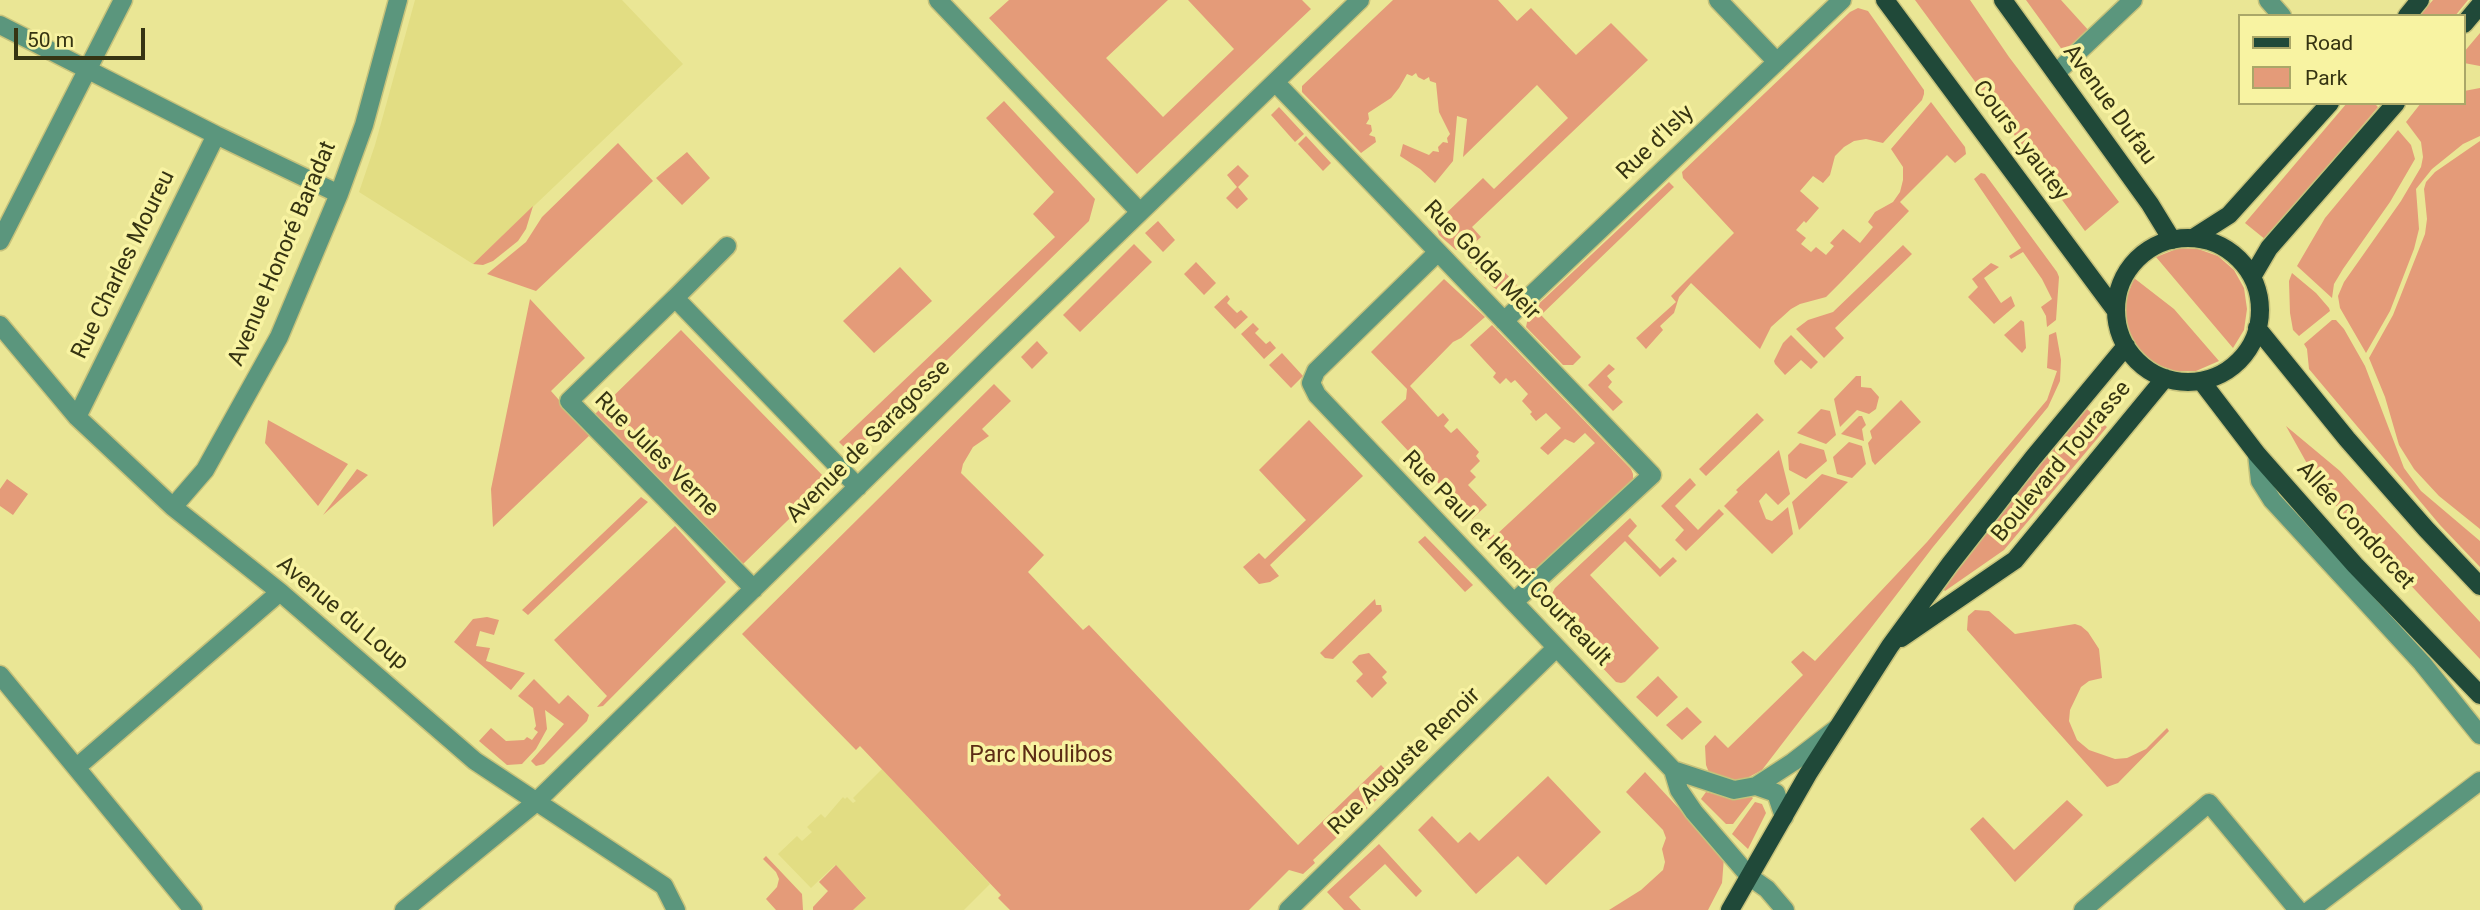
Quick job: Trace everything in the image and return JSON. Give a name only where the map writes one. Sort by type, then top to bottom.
[{"type":"main road","name":"Cours Lyautey","points":[[1885,0],[2116,311]]},
{"type":"main road","name":"Avenue Dufau","points":[[2003,0],[2150,204],[2172,240]]},
{"type":"main road","points":[[2409,14],[2420,0]]},
{"type":"main road","points":[[2466,22],[2480,5]]},
{"type":"main road","points":[[2193,238],[2230,215],[2328,105]]},
{"type":"main road","points":[[2252,277],[2269,248],[2394,105]]},
{"type":"main road","points":[[2193,238],[2214,243],[2236,256],[2252,277],[2259,302],[2257,328],[2249,348],[2234,365],[2202,382],[2165,378],[2142,366],[2126,346],[2118,329],[2116,311],[2124,277],[2133,263],[2146,252],[2172,240],[2193,238]]},
{"type":"main road","points":[[2257,328],[2347,439],[2480,586]]},
{"type":"main road","name":"Boulevard Tourasse","points":[[1730,910],[1837,728],[1890,646],[2033,458],[2126,346]]},
{"type":"main road","name":"Boulevard Tourasse","points":[[1890,646],[2015,560],[2165,378]]},
{"type":"main road","name":"Allée Condorcet","points":[[2202,382],[2257,454],[2356,565],[2480,695]]},
{"type":"street","points":[[0,241],[123,0]]},
{"type":"street","name":"Avenue Honoré Baradat","points":[[173,507],[205,471],[273,349],[339,194],[364,125],[398,0]]},
{"type":"street","points":[[938,0],[1140,212]]},
{"type":"street","name":"Avenue de Saragosse","points":[[404,910],[535,803],[1360,0]]},
{"type":"street","points":[[1718,0],[1777,62]]},
{"type":"street","name":"Rue d'Isly","points":[[1504,321],[1842,0]]},
{"type":"street","points":[[2056,73],[2133,0]]},
{"type":"street","points":[[2267,0],[2280,14]]},
{"type":"street","points":[[0,24],[216,135],[339,194]]},
{"type":"street","name":"Rue Golda Meir","points":[[1275,82],[1652,475],[1514,602]]},
{"type":"street","name":"Rue Charles Moureu","points":[[76,416],[216,135]]},
{"type":"street","name":"Rue Jules Verne","points":[[727,246],[569,401],[754,589]]},
{"type":"street","name":"Rue Paul et Henri Courteault","points":[[1438,252],[1315,371],[1312,378],[1313,390],[1673,771],[1679,790],[1693,812],[1751,877],[1785,910]]},
{"type":"street","points":[[675,298],[858,487]]},
{"type":"street","name":"Avenue du Loup","points":[[0,324],[76,416],[173,507],[280,592],[475,761],[664,886],[676,910]]},
{"type":"street","points":[[2257,454],[2260,481],[2272,500],[2422,663],[2480,735]]},
{"type":"street","points":[[77,767],[280,592]]},
{"type":"street","name":"Rue Auguste Renoir","points":[[1288,910],[1556,648]]},
{"type":"street","points":[[0,675],[193,910]]},
{"type":"street","points":[[1756,786],[1837,728]]},
{"type":"street","name":"Rue Paul et Henri Courteault","points":[[1673,771],[1734,790],[1756,786]]},
{"type":"street","points":[[2310,910],[2480,781]]},
{"type":"street","points":[[1756,786],[1776,793],[1784,817]]},
{"type":"street","points":[[2083,910],[2210,803],[2298,910]]},
{"type":"shaded area","points":[[415,0],[622,0],[683,64],[473,264],[359,192],[375,145]]},
{"type":"shaded area","points":[[882,769],[990,884],[964,910],[853,910],[866,897],[835,865],[811,888],[778,854],[797,836],[802,841],[812,832],[807,827],[821,814],[825,818],[843,797],[853,803],[856,801],[853,798]]},
{"type":"green space","points":[[1009,0],[1168,0],[1106,58],[1163,117],[1234,49],[1188,0],[1302,0],[1311,9],[1137,174],[989,18]]},
{"type":"green space","points":[[1393,0],[1498,0],[1517,21],[1531,8],[1576,55],[1611,23],[1648,60],[1472,227],[1481,237],[1467,250],[1456,250],[1439,235],[1436,226],[1438,221],[1483,178],[1494,189],[1568,118],[1537,85],[1463,157],[1467,119],[1457,116],[1453,161],[1435,183],[1400,156],[1403,144],[1429,155],[1433,151],[1439,152],[1438,147],[1443,142],[1448,143],[1450,134],[1439,112],[1436,83],[1430,81],[1429,77],[1424,80],[1416,73],[1412,76],[1407,74],[1391,98],[1368,113],[1366,124],[1371,125],[1372,131],[1369,135],[1375,137],[1376,142],[1361,153],[1302,92],[1302,86]]},
{"type":"green space","points":[[1915,0],[1970,0],[2009,57],[2119,202],[2085,231]]},
{"type":"green space","points":[[2026,0],[2061,0],[2090,32],[2072,50],[2063,51]]},
{"type":"green space","points":[[2433,0],[2468,0],[2457,14],[2421,14]]},
{"type":"green space","points":[[1858,8],[1868,11],[1924,90],[1924,94],[1922,100],[1883,143],[1866,139],[1854,141],[1835,156],[1830,175],[1823,183],[1813,176],[1800,191],[1819,208],[1796,230],[1806,238],[1801,244],[1811,252],[1816,247],[1826,255],[1834,246],[1830,243],[1843,229],[1860,243],[1873,227],[1868,222],[1875,212],[1893,202],[1900,192],[1903,167],[1891,149],[1931,102],[1965,147],[1966,154],[1955,163],[1947,155],[1900,202],[1909,211],[1841,282],[1826,297],[1791,309],[1771,327],[1760,349],[1691,283],[1679,297],[1674,313],[1660,326],[1663,330],[1646,349],[1636,338],[1676,302],[1671,296],[1734,233],[1683,178],[1682,172],[1850,12]]},
{"type":"green space","points":[[2480,33],[2480,66],[2466,63],[2466,50]]},
{"type":"green space","points":[[2480,88],[2480,136],[2463,144],[2432,169],[2416,189],[2419,229],[2414,249],[2390,311],[2366,353],[2340,308],[2338,296],[2344,282],[2401,201],[2421,167],[2421,142],[2406,122],[2419,105],[2466,105],[2466,91]]},
{"type":"green space","points":[[1004,101],[1095,199],[1089,221],[851,454],[839,442],[1055,237],[1033,214],[1054,192],[986,118]]},
{"type":"green space","points":[[2345,105],[2378,107],[2266,240],[2245,223]]},
{"type":"green space","points":[[1279,107],[1304,134],[1295,142],[1271,115]]},
{"type":"green space","points":[[2398,130],[2411,145],[2415,159],[2390,202],[2334,284],[2332,298],[2297,266],[2325,218]]},
{"type":"green space","points":[[1306,136],[1331,163],[1323,171],[1298,144]]},
{"type":"green space","points":[[2480,141],[2480,529],[2439,496],[2414,469],[2399,445],[2385,397],[2369,358],[2393,315],[2425,234],[2426,182],[2435,172]]},
{"type":"green space","points":[[618,143],[653,181],[536,291],[487,274],[526,242],[542,217]]},
{"type":"green space","points":[[687,152],[710,178],[682,205],[656,178]]},
{"type":"green space","points":[[1238,165],[1249,176],[1238,187],[1248,199],[1237,209],[1226,198],[1237,187],[1227,175]]},
{"type":"green space","points":[[1981,173],[1985,174],[2057,272],[2059,277],[2056,320],[2047,327],[2046,316],[2041,307],[2052,299],[2023,252],[2011,259],[2009,256],[2021,248],[1974,179]]},
{"type":"green space","points":[[1669,182],[1674,187],[1541,315],[1581,357],[1573,365],[1563,365],[1526,327],[1529,313]]},
{"type":"green space","points":[[533,206],[526,229],[518,241],[493,261],[483,265],[473,264]]},
{"type":"green space","points":[[1158,221],[1175,240],[1163,252],[1145,233]]},
{"type":"green space","points":[[1134,244],[1152,262],[1080,332],[1063,315]]},
{"type":"green space","points":[[1903,245],[1912,254],[1835,328],[1844,338],[1824,358],[1796,329],[1808,320],[1833,312]]},
{"type":"green space","points":[[2179,248],[2198,249],[2218,256],[2234,270],[2244,288],[2247,309],[2244,330],[2233,348],[2156,257]]},
{"type":"green space","points":[[1483,250],[1517,285],[1511,291],[1499,291],[1493,287],[1470,262]]},
{"type":"green space","points":[[1196,262],[1216,283],[1204,295],[1184,274]]},
{"type":"green space","points":[[1991,263],[1999,267],[1984,278],[2001,303],[2011,296],[2015,306],[1994,324],[1968,297],[1978,287],[1972,279]]},
{"type":"green space","points":[[900,267],[932,301],[874,353],[843,321]]},
{"type":"green space","points":[[2292,273],[2316,293],[2330,311],[2299,336],[2293,330],[2290,313],[2289,281]]},
{"type":"green space","points":[[2134,278],[2174,309],[2219,361],[2196,371],[2175,371],[2155,364],[2140,352],[2130,336],[2125,318],[2126,299]]},
{"type":"green space","points":[[1444,279],[1485,317],[1453,342],[1410,386],[1438,417],[1443,413],[1449,420],[1444,426],[1451,433],[1457,428],[1479,452],[1476,456],[1480,461],[1470,471],[1476,477],[1468,485],[1487,505],[1472,519],[1381,422],[1406,399],[1407,389],[1371,352]]},
{"type":"green space","points":[[1227,295],[1230,299],[1227,303],[1237,313],[1241,310],[1248,317],[1235,329],[1214,307]]},
{"type":"green space","points":[[530,299],[585,358],[551,391],[590,435],[493,527],[491,489]]},
{"type":"green space","points":[[2021,320],[2024,322],[2026,348],[2022,353],[2004,335]]},
{"type":"green space","points":[[2332,320],[2336,320],[2344,329],[2365,366],[2404,468],[2421,491],[2480,541],[2480,567],[2440,525],[2309,369],[2304,344]]},
{"type":"green space","points":[[1253,323],[1259,329],[1255,333],[1266,344],[1270,341],[1276,348],[1264,359],[1241,334]]},
{"type":"green space","points":[[1492,325],[1633,474],[1633,480],[1528,578],[1483,533],[1488,529],[1495,536],[1595,443],[1585,433],[1574,443],[1565,439],[1548,455],[1540,448],[1561,428],[1546,413],[1536,421],[1522,401],[1528,394],[1515,380],[1511,383],[1506,378],[1500,384],[1493,377],[1496,373],[1470,345]]},
{"type":"green space","points":[[681,330],[828,481],[742,565],[595,414]]},
{"type":"green space","points":[[2056,332],[2061,360],[2060,381],[2048,407],[1933,547],[1762,770],[1738,783],[1710,775],[1706,765],[1705,746],[1715,735],[1728,748],[1803,675],[1791,662],[1803,651],[1815,661],[1927,542],[2047,400],[2057,371],[2047,368],[2049,335]]},
{"type":"green space","points":[[1791,335],[1818,362],[1811,369],[1801,360],[1785,375],[1774,361],[1783,343]]},
{"type":"green space","points":[[1037,341],[1048,353],[1032,369],[1021,357]]},
{"type":"green space","points":[[1282,353],[1303,376],[1291,388],[1269,365]]},
{"type":"green space","points":[[1609,364],[1615,369],[1607,376],[1612,382],[1608,387],[1623,402],[1613,411],[1588,385]]},
{"type":"green space","points":[[1856,376],[1861,376],[1861,387],[1871,388],[1879,397],[1876,409],[1869,414],[1857,410],[1840,427],[1834,399]]},
{"type":"green space","name":"Parc Noulibos","points":[[994,384],[1011,401],[982,429],[989,436],[973,447],[961,473],[1044,555],[1028,572],[1083,630],[1089,625],[1298,845],[1381,765],[1394,779],[1395,782],[1313,860],[1315,863],[1303,874],[1289,870],[1249,910],[1010,910],[998,898],[1001,895],[860,746],[856,750],[742,634]]},
{"type":"green space","points":[[1901,400],[1921,422],[1875,465],[1868,443],[1872,438],[1870,431]]},
{"type":"green space","points":[[1821,409],[1830,411],[1836,435],[1826,444],[1797,433]]},
{"type":"green space","points":[[2087,409],[2107,427],[2004,550],[1945,591],[1940,586]]},
{"type":"green space","points":[[1757,413],[1764,420],[1706,476],[1699,469]]},
{"type":"green space","points":[[1862,416],[1866,425],[1862,429],[1864,441],[1841,434]]},
{"type":"green space","points":[[268,420],[348,464],[318,506],[265,443]]},
{"type":"green space","points":[[1309,420],[1363,476],[1270,565],[1279,576],[1270,582],[1259,584],[1243,567],[1259,553],[1265,559],[1306,520],[1259,470]]},
{"type":"green space","points":[[2286,426],[2340,471],[2480,622],[2480,659],[2323,492]]},
{"type":"green space","points":[[1849,442],[1862,446],[1866,464],[1852,478],[1837,474],[1833,457]]},
{"type":"green space","points":[[1800,443],[1824,450],[1827,461],[1806,479],[1789,470],[1788,455]]},
{"type":"green space","points":[[1779,450],[1790,494],[1778,505],[1766,493],[1759,501],[1766,519],[1772,521],[1788,507],[1793,534],[1772,554],[1724,506],[1738,492],[1736,490]]},
{"type":"green space","points":[[357,469],[368,475],[323,515]]},
{"type":"green space","points":[[1822,474],[1848,482],[1799,530],[1792,502]]},
{"type":"green space","points":[[1690,478],[1696,485],[1675,506],[1698,530],[1719,509],[1724,514],[1686,551],[1675,540],[1684,530],[1661,506]]},
{"type":"green space","points":[[7,479],[28,494],[13,515],[0,506],[0,489]]},
{"type":"green space","points":[[641,497],[648,502],[528,615],[522,610]]},
{"type":"green space","points":[[1630,518],[1637,526],[1628,536],[1660,569],[1673,557],[1677,561],[1660,577],[1625,541],[1590,575],[1659,648],[1621,683],[1616,682],[1545,607],[1555,588]]},
{"type":"green space","points":[[675,526],[726,582],[603,706],[597,707],[607,696],[554,640]]},
{"type":"green space","points":[[1425,536],[1473,585],[1465,592],[1418,542]]},
{"type":"green space","points":[[1375,599],[1376,605],[1381,605],[1382,611],[1333,659],[1325,658],[1320,653]]},
{"type":"green space","points":[[1975,610],[1989,611],[2015,634],[2075,624],[2088,632],[2099,649],[2102,678],[2089,681],[2081,687],[2070,710],[2069,721],[2077,740],[2089,750],[2115,759],[2127,758],[2146,749],[2167,728],[2169,731],[2118,783],[2107,787],[1967,630],[1968,616]]},
{"type":"green space","points":[[487,617],[499,620],[494,635],[480,631],[476,646],[490,648],[486,661],[525,673],[511,690],[454,642],[473,619]]},
{"type":"green space","points":[[1369,653],[1387,672],[1382,677],[1387,683],[1372,698],[1356,681],[1363,674],[1352,662],[1359,655]]},
{"type":"green space","points":[[1658,676],[1678,697],[1657,717],[1636,697]]},
{"type":"green space","points":[[534,679],[559,704],[568,695],[589,715],[587,721],[544,764],[536,766],[531,761],[564,724],[545,710],[547,729],[536,749],[522,764],[507,765],[479,741],[491,728],[506,741],[524,740],[527,737],[532,740],[538,732],[534,729],[536,726],[533,708],[518,696]]},
{"type":"green space","points":[[1687,707],[1702,722],[1682,740],[1666,725]]},
{"type":"green space","points":[[1645,772],[1724,857],[1722,883],[1708,910],[1609,910],[1641,890],[1663,870],[1665,862],[1662,849],[1666,838],[1663,830],[1626,792]]},
{"type":"green space","points":[[1548,776],[1601,832],[1546,885],[1518,856],[1476,894],[1418,830],[1432,816],[1458,843],[1470,832],[1479,841]]},
{"type":"green space","points":[[1706,792],[1728,797],[1749,795],[1753,798],[1733,824],[1726,824],[1701,799]]},
{"type":"green space","points":[[2067,800],[2083,815],[2015,882],[1970,829],[1983,817],[2014,850]]},
{"type":"green space","points":[[1755,802],[1762,804],[1766,813],[1748,849],[1732,834]]},
{"type":"green space","points":[[1379,844],[1422,891],[1416,897],[1385,864],[1349,897],[1361,910],[1344,910],[1327,892]]},
{"type":"green space","points":[[766,856],[802,894],[803,910],[776,910],[766,899],[777,887],[779,879],[763,859]]},
{"type":"green space","points":[[836,865],[866,898],[853,910],[813,910],[828,891],[819,882]]}]
